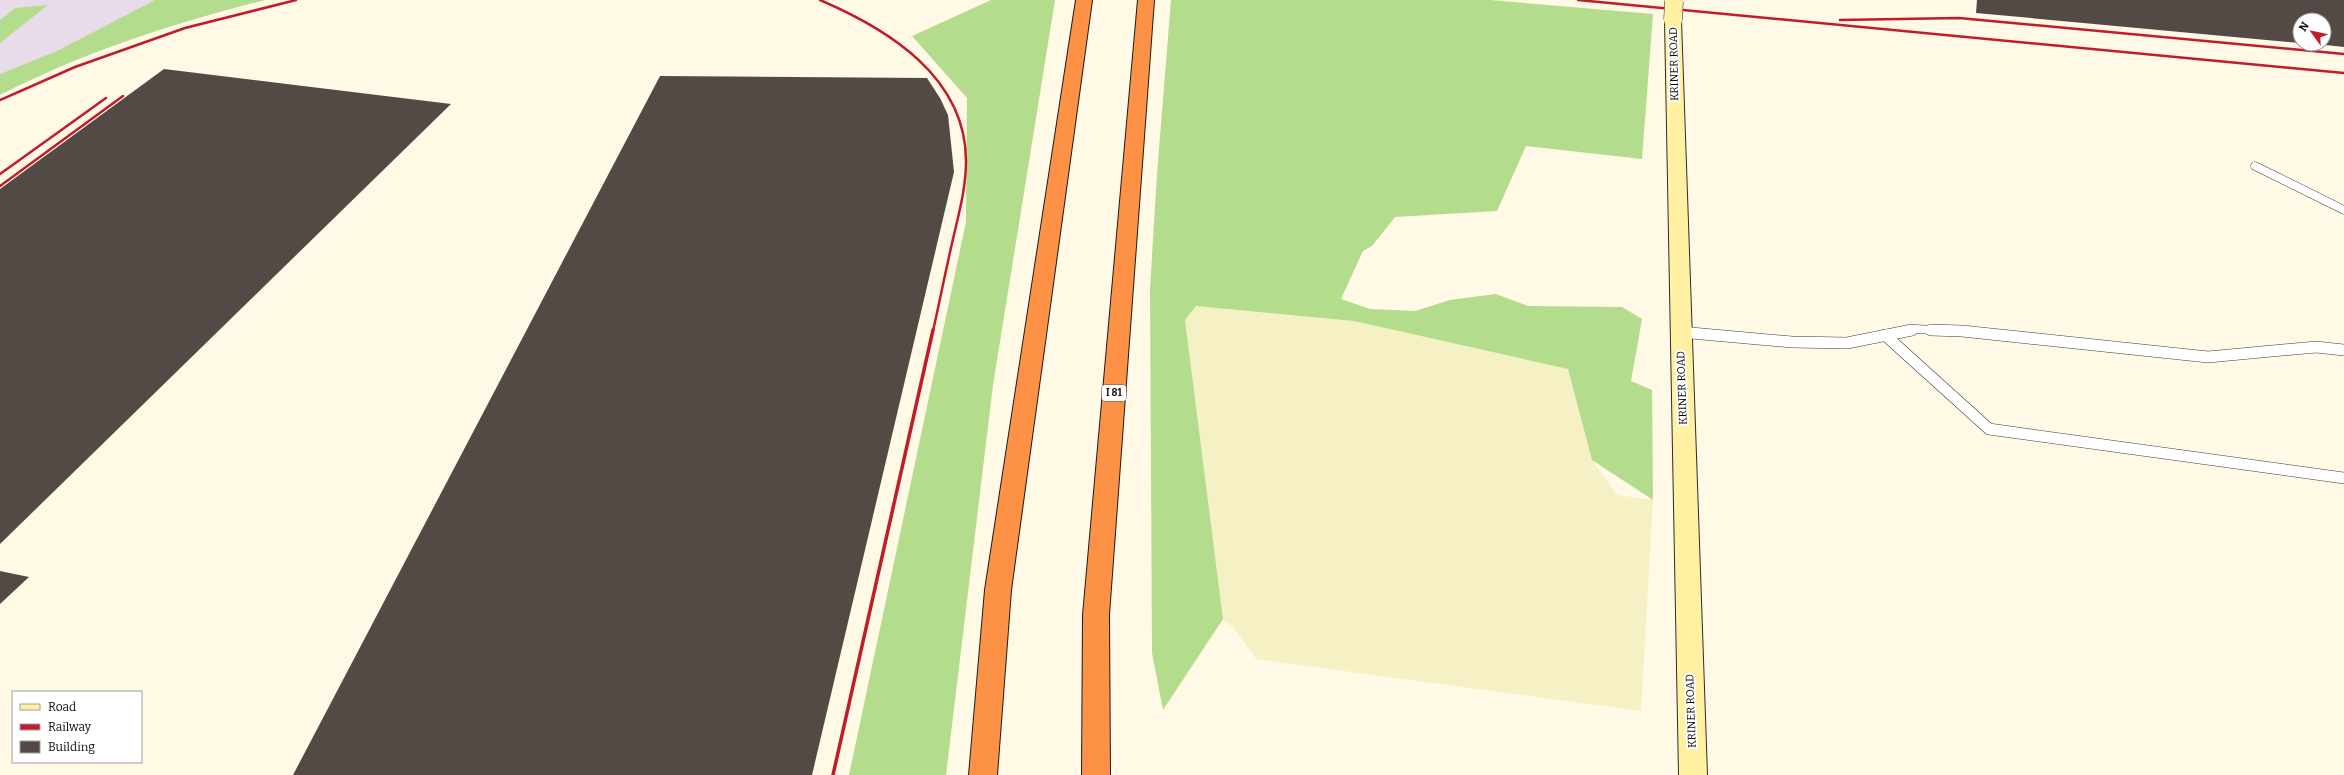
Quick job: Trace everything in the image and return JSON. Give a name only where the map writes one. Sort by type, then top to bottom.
[{"type":"highway","name":"I 81","points":[[1096,775],[1096,615],[1145,6]]},
{"type":"highway","points":[[983,775],[998,590],[1082,8]]},
{"type":"street","name":"KRINER ROAD","points":[[1674,7],[1680,332],[1693,775]]},
{"type":"lane","points":[[2255,166],[2344,210]]},
{"type":"lane","points":[[1680,332],[1846,343],[1915,329],[1962,331],[2208,357],[2316,347],[2344,350]]},
{"type":"lane","points":[[1885,335],[1989,429],[2344,478]]},
{"type":"shaded area","points":[[0,0],[193,0],[0,76]]},
{"type":"shaded area","points":[[1196,305],[1354,321],[1568,369],[1592,460],[1617,495],[1653,500],[1641,711],[1256,659],[1234,628],[1223,619],[1185,320]]},
{"type":"green space","points":[[155,0],[265,0],[197,18],[130,40],[64,65],[0,95],[0,74],[57,51]]},
{"type":"green space","points":[[991,0],[1055,0],[993,385],[946,775],[849,775],[966,222],[967,98],[912,36]]},
{"type":"green space","points":[[1171,0],[1490,0],[1653,14],[1642,159],[1526,146],[1497,211],[1395,217],[1372,246],[1363,251],[1341,299],[1370,309],[1415,311],[1450,300],[1496,294],[1528,306],[1622,307],[1642,319],[1631,381],[1652,390],[1653,500],[1592,460],[1568,369],[1354,321],[1196,306],[1185,320],[1223,619],[1163,710],[1152,653],[1150,289],[1157,174]]},
{"type":"green space","points":[[48,5],[0,43],[0,20],[15,8]]},
{"type":"building","points":[[1977,0],[2344,0],[2344,47],[2332,46],[2332,12],[2292,12],[2292,42],[1976,13]]},
{"type":"building","points":[[164,69],[451,104],[0,544],[0,189]]},
{"type":"building","points":[[660,76],[927,78],[940,98],[948,115],[954,172],[812,775],[293,775]]},
{"type":"building","points":[[0,571],[29,577],[0,604]]},
{"type":"railway","points":[[0,100],[75,67],[185,28],[296,0]]},
{"type":"railway","points":[[820,0],[872,26],[896,42],[918,60],[938,81],[953,104],[963,131],[966,171],[960,210],[933,331]]},
{"type":"railway","points":[[1578,0],[2344,73]]},
{"type":"railway","points":[[1840,20],[1959,18],[2344,54]]},
{"type":"railway","points":[[0,186],[123,96]]},
{"type":"railway","points":[[0,174],[106,98]]},
{"type":"railway","points":[[833,775],[933,330]]}]
